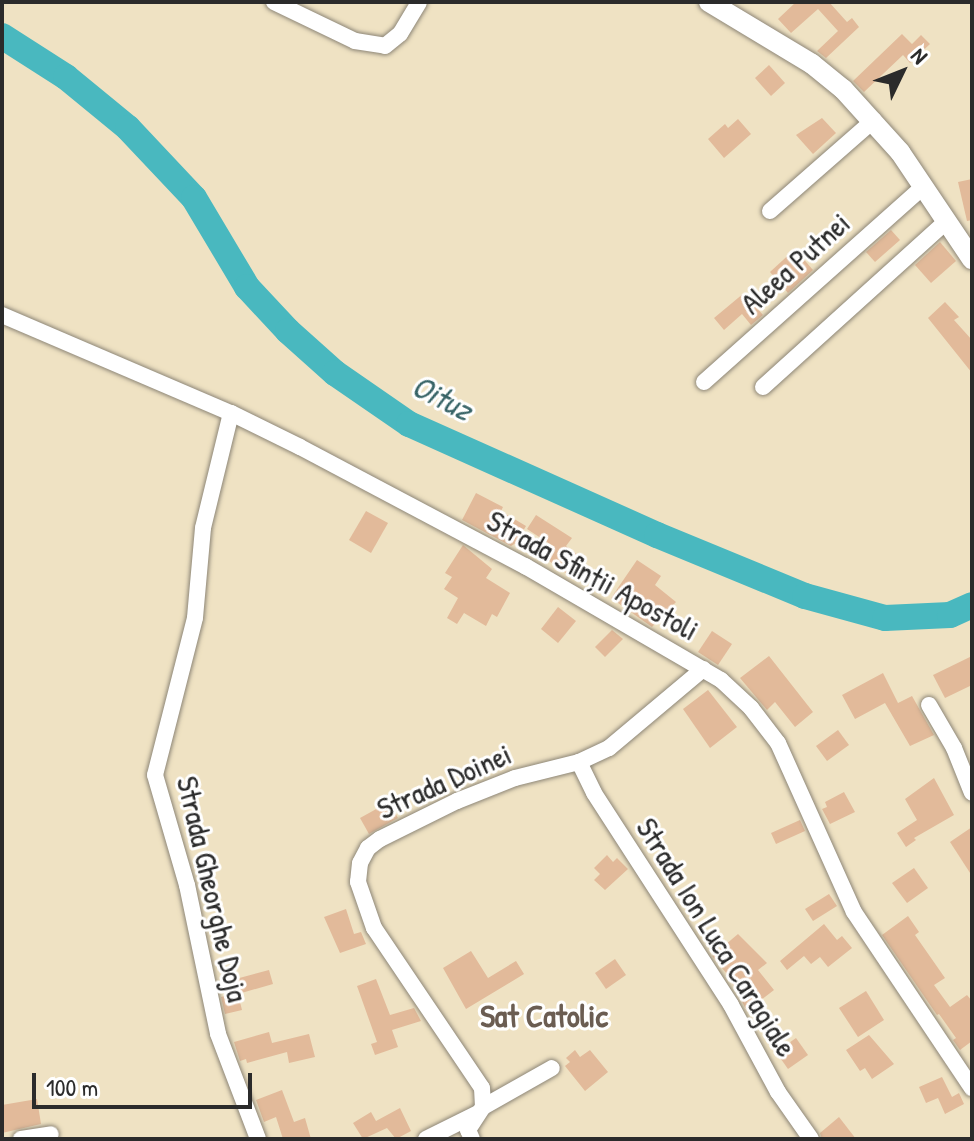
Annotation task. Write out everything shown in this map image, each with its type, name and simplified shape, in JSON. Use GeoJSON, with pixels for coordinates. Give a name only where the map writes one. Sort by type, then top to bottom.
{"type":"FeatureCollection","features":[{"type":"Feature","properties":{"kind":"street"},"geometry":{"type":"LineString","coordinates":[[274,2],[355,41],[385,46],[400,34],[419,2]]}},
{"type":"Feature","properties":{"kind":"street"},"geometry":{"type":"LineString","coordinates":[[709,2],[812,64],[874,120],[924,186],[972,259]]}},
{"type":"Feature","properties":{"kind":"street"},"geometry":{"type":"LineString","coordinates":[[770,211],[874,120]]}},
{"type":"Feature","properties":{"kind":"street","name":"Aleea Putnei"},"geometry":{"type":"LineString","coordinates":[[704,382],[924,186]]}},
{"type":"Feature","properties":{"kind":"street"},"geometry":{"type":"LineString","coordinates":[[763,387],[947,221]]}},
{"type":"Feature","properties":{"kind":"street","name":"Strada Sfinții Apostoli"},"geometry":{"type":"LineString","coordinates":[[2,315],[231,413],[525,566],[703,669],[738,694],[778,743],[854,912],[972,1088]]}},
{"type":"Feature","properties":{"kind":"street","name":"Strada Gheorghe Doja"},"geometry":{"type":"LineString","coordinates":[[231,413],[203,528],[195,618],[157,756],[155,775],[187,885],[218,1034],[258,1139]]}},
{"type":"Feature","properties":{"kind":"street","name":"Strada Doinei"},"geometry":{"type":"LineString","coordinates":[[472,1139],[468,1130],[485,1100],[476,1075],[374,928],[358,882],[360,863],[368,848],[380,839],[457,801],[515,778],[579,762],[627,735],[703,669]]}},
{"type":"Feature","properties":{"kind":"street"},"geometry":{"type":"LineString","coordinates":[[929,705],[954,748],[972,793]]}},
{"type":"Feature","properties":{"kind":"street","name":"Strada Ion Luca Caragiale"},"geometry":{"type":"LineString","coordinates":[[579,762],[594,793],[731,1005],[778,1092],[811,1139]]}},
{"type":"Feature","properties":{"kind":"street"},"geometry":{"type":"LineString","coordinates":[[426,1139],[552,1068]]}},
{"type":"Feature","properties":{"kind":"street"},"geometry":{"type":"LineString","coordinates":[[21,1139],[51,1134]]}},
{"type":"Feature","properties":{"kind":"building"},"geometry":{"type":"Polygon","coordinates":[[[796,2],[829,2],[847,22],[852,18],[859,27],[826,58],[817,51],[838,31],[818,9],[791,33],[778,19],[796,2]]]}},
{"type":"Feature","properties":{"kind":"building"},"geometry":{"type":"Polygon","coordinates":[[[902,34],[912,44],[921,35],[930,44],[910,63],[903,55],[864,92],[853,81],[902,34]]]}},
{"type":"Feature","properties":{"kind":"building"},"geometry":{"type":"Polygon","coordinates":[[[769,65],[785,83],[771,96],[755,78],[769,65]]]}},
{"type":"Feature","properties":{"kind":"building"},"geometry":{"type":"Polygon","coordinates":[[[822,118],[836,133],[813,154],[796,135],[822,118]]]}},
{"type":"Feature","properties":{"kind":"building"},"geometry":{"type":"Polygon","coordinates":[[[738,119],[751,134],[724,158],[708,139],[725,124],[728,128],[738,119]]]}},
{"type":"Feature","properties":{"kind":"building"},"geometry":{"type":"Polygon","coordinates":[[[972,179],[972,220],[967,221],[958,182],[972,179]]]}},
{"type":"Feature","properties":{"kind":"building"},"geometry":{"type":"Polygon","coordinates":[[[891,230],[900,240],[875,262],[866,252],[891,230]]]}},
{"type":"Feature","properties":{"kind":"building"},"geometry":{"type":"Polygon","coordinates":[[[940,242],[956,261],[931,283],[915,265],[940,242]]]}},
{"type":"Feature","properties":{"kind":"building"},"geometry":{"type":"Polygon","coordinates":[[[795,249],[813,270],[788,293],[770,272],[795,249]]]}},
{"type":"Feature","properties":{"kind":"building"},"geometry":{"type":"Polygon","coordinates":[[[744,293],[763,315],[751,325],[742,314],[724,330],[714,318],[744,293]]]}},
{"type":"Feature","properties":{"kind":"building"},"geometry":{"type":"Polygon","coordinates":[[[945,302],[959,317],[954,320],[972,340],[972,373],[928,318],[945,302]]]}},
{"type":"Feature","properties":{"kind":"building"},"geometry":{"type":"Polygon","coordinates":[[[476,493],[503,507],[501,511],[526,526],[516,543],[511,546],[462,520],[476,493]]]}},
{"type":"Feature","properties":{"kind":"building"},"geometry":{"type":"Polygon","coordinates":[[[366,511],[388,523],[371,553],[349,540],[366,511]]]}},
{"type":"Feature","properties":{"kind":"building"},"geometry":{"type":"Polygon","coordinates":[[[536,515],[572,538],[566,546],[584,559],[571,577],[545,558],[553,546],[527,529],[536,515]]]}},
{"type":"Feature","properties":{"kind":"building"},"geometry":{"type":"Polygon","coordinates":[[[463,545],[492,569],[486,578],[510,593],[497,617],[492,614],[486,626],[464,613],[457,624],[447,618],[458,598],[444,589],[452,577],[445,573],[463,545]]]}},
{"type":"Feature","properties":{"kind":"building"},"geometry":{"type":"Polygon","coordinates":[[[637,560],[661,576],[655,585],[676,602],[652,627],[611,598],[637,560]]]}},
{"type":"Feature","properties":{"kind":"building"},"geometry":{"type":"Polygon","coordinates":[[[558,607],[576,621],[558,643],[541,629],[558,607]]]}},
{"type":"Feature","properties":{"kind":"building"},"geometry":{"type":"Polygon","coordinates":[[[612,630],[623,639],[605,657],[595,647],[612,630]]]}},
{"type":"Feature","properties":{"kind":"building"},"geometry":{"type":"Polygon","coordinates":[[[712,631],[732,644],[718,665],[698,652],[712,631]]]}},
{"type":"Feature","properties":{"kind":"building"},"geometry":{"type":"Polygon","coordinates":[[[769,656],[813,712],[795,727],[775,702],[767,710],[740,678],[769,656]]]}},
{"type":"Feature","properties":{"kind":"building"},"geometry":{"type":"Polygon","coordinates":[[[972,656],[972,685],[945,698],[933,675],[972,656]]]}},
{"type":"Feature","properties":{"kind":"building"},"geometry":{"type":"Polygon","coordinates":[[[883,673],[898,703],[912,696],[934,735],[910,746],[885,703],[855,719],[842,695],[883,673]]]}},
{"type":"Feature","properties":{"kind":"building"},"geometry":{"type":"Polygon","coordinates":[[[708,690],[737,727],[710,748],[683,709],[708,690]]]}},
{"type":"Feature","properties":{"kind":"building"},"geometry":{"type":"Polygon","coordinates":[[[838,730],[849,745],[827,761],[816,746],[838,730]]]}},
{"type":"Feature","properties":{"kind":"building"},"geometry":{"type":"Polygon","coordinates":[[[934,778],[954,815],[914,838],[916,840],[906,847],[897,833],[917,820],[905,799],[934,778]]]}},
{"type":"Feature","properties":{"kind":"building"},"geometry":{"type":"Polygon","coordinates":[[[844,792],[855,812],[830,824],[822,809],[827,807],[825,802],[844,792]]]}},
{"type":"Feature","properties":{"kind":"building"},"geometry":{"type":"Polygon","coordinates":[[[389,802],[398,818],[369,834],[360,818],[389,802]]]}},
{"type":"Feature","properties":{"kind":"building"},"geometry":{"type":"Polygon","coordinates":[[[800,820],[805,831],[776,844],[771,833],[800,820]]]}},
{"type":"Feature","properties":{"kind":"building"},"geometry":{"type":"Polygon","coordinates":[[[972,827],[972,876],[950,842],[972,827]]]}},
{"type":"Feature","properties":{"kind":"building"},"geometry":{"type":"Polygon","coordinates":[[[607,855],[613,862],[617,858],[628,869],[605,890],[594,880],[600,874],[594,868],[607,855]]]}},
{"type":"Feature","properties":{"kind":"building"},"geometry":{"type":"Polygon","coordinates":[[[914,868],[928,888],[907,903],[892,883],[914,868]]]}},
{"type":"Feature","properties":{"kind":"building"},"geometry":{"type":"Polygon","coordinates":[[[829,894],[837,906],[813,921],[805,909],[829,894]]]}},
{"type":"Feature","properties":{"kind":"building"},"geometry":{"type":"Polygon","coordinates":[[[346,909],[354,934],[361,932],[366,944],[340,953],[324,917],[346,909]]]}},
{"type":"Feature","properties":{"kind":"building"},"geometry":{"type":"Polygon","coordinates":[[[908,916],[919,932],[915,935],[945,978],[934,985],[950,1007],[967,995],[972,1001],[972,1041],[960,1050],[953,1040],[956,1038],[882,935],[908,916]]]}},
{"type":"Feature","properties":{"kind":"building"},"geometry":{"type":"Polygon","coordinates":[[[824,924],[837,940],[842,936],[852,948],[828,967],[820,957],[811,964],[804,956],[787,970],[780,961],[824,924]]]}},
{"type":"Feature","properties":{"kind":"building"},"geometry":{"type":"Polygon","coordinates":[[[738,934],[767,963],[758,970],[774,990],[747,1011],[727,974],[712,956],[738,934]]]}},
{"type":"Feature","properties":{"kind":"building"},"geometry":{"type":"Polygon","coordinates":[[[471,951],[488,978],[516,961],[524,974],[466,1009],[443,968],[471,951]]]}},
{"type":"Feature","properties":{"kind":"building"},"geometry":{"type":"Polygon","coordinates":[[[615,959],[626,975],[606,989],[595,973],[615,959]]]}},
{"type":"Feature","properties":{"kind":"building"},"geometry":{"type":"Polygon","coordinates":[[[269,970],[273,984],[238,994],[242,1010],[225,1014],[221,997],[236,993],[232,980],[269,970]]]}},
{"type":"Feature","properties":{"kind":"building"},"geometry":{"type":"Polygon","coordinates":[[[376,979],[390,1015],[414,1008],[421,1021],[392,1030],[398,1047],[375,1055],[371,1044],[377,1042],[357,986],[376,979]]]}},
{"type":"Feature","properties":{"kind":"building"},"geometry":{"type":"Polygon","coordinates":[[[866,991],[884,1020],[858,1037],[839,1008],[866,991]]]}},
{"type":"Feature","properties":{"kind":"building"},"geometry":{"type":"Polygon","coordinates":[[[269,1032],[272,1043],[309,1034],[315,1057],[289,1063],[287,1052],[247,1063],[246,1059],[240,1061],[234,1042],[269,1032]]]}},
{"type":"Feature","properties":{"kind":"building"},"geometry":{"type":"Polygon","coordinates":[[[869,1035],[894,1064],[872,1079],[865,1068],[860,1071],[846,1050],[869,1035]]]}},
{"type":"Feature","properties":{"kind":"building"},"geometry":{"type":"Polygon","coordinates":[[[796,1038],[808,1055],[788,1069],[776,1052],[796,1038]]]}},
{"type":"Feature","properties":{"kind":"building"},"geometry":{"type":"Polygon","coordinates":[[[575,1050],[580,1057],[590,1050],[608,1072],[585,1091],[565,1066],[570,1062],[566,1058],[575,1050]]]}},
{"type":"Feature","properties":{"kind":"building"},"geometry":{"type":"Polygon","coordinates":[[[942,1077],[952,1097],[959,1093],[964,1104],[945,1114],[938,1098],[926,1103],[919,1087],[942,1077]]]}},
{"type":"Feature","properties":{"kind":"building"},"geometry":{"type":"Polygon","coordinates":[[[282,1090],[294,1122],[305,1118],[311,1139],[283,1139],[276,1117],[264,1122],[256,1100],[282,1090]]]}},
{"type":"Feature","properties":{"kind":"building"},"geometry":{"type":"Polygon","coordinates":[[[37,1099],[41,1124],[2,1133],[2,1105],[37,1099]]]}},
{"type":"Feature","properties":{"kind":"building"},"geometry":{"type":"Polygon","coordinates":[[[400,1108],[411,1131],[396,1139],[387,1128],[363,1139],[353,1123],[371,1112],[376,1121],[400,1108]]]}},
{"type":"Feature","properties":{"kind":"building"},"geometry":{"type":"Polygon","coordinates":[[[839,1117],[856,1139],[822,1139],[820,1133],[839,1117]]]}},
{"type":"Feature","properties":{"kind":"waterway","name":"Oituz"},"geometry":{"type":"LineString","coordinates":[[2,36],[66,77],[128,128],[194,198],[247,287],[288,331],[335,373],[409,424],[657,535],[805,596],[885,618],[950,615],[972,605]]}},
{"type":"Feature","properties":{"kind":"district","name":"Sat Catolic"},"geometry":{"type":"Point","coordinates":[544,1016]}}]}
